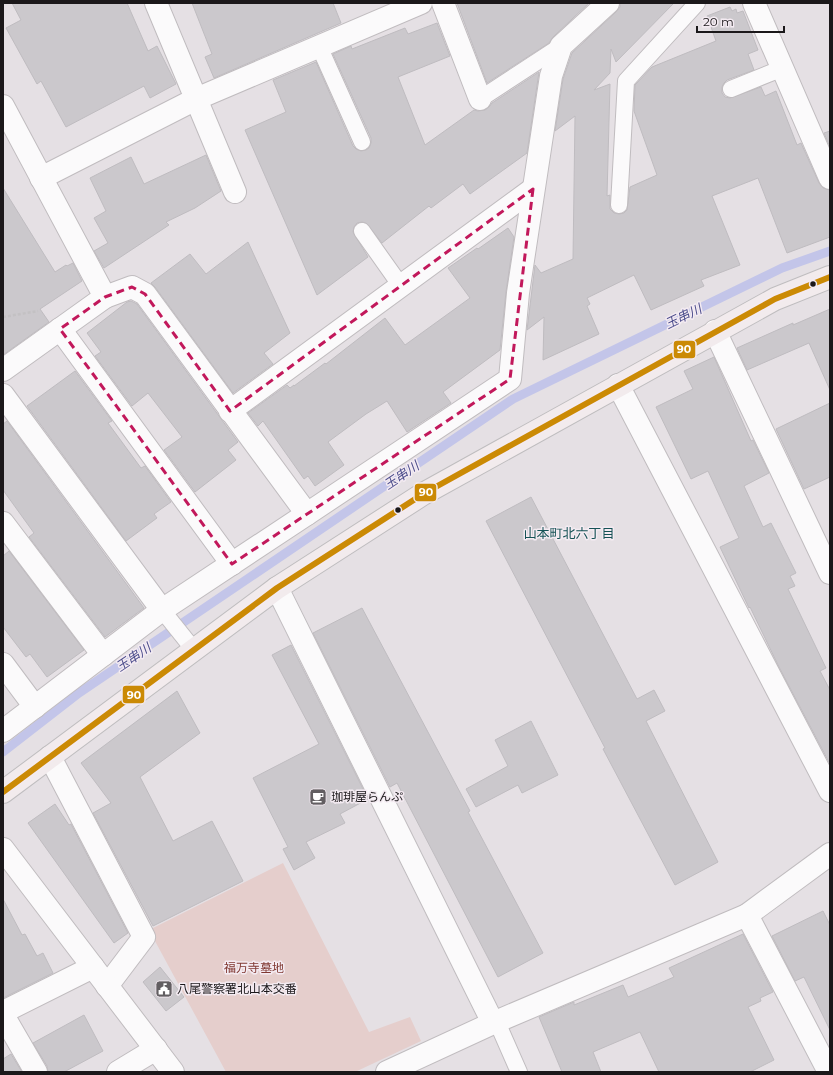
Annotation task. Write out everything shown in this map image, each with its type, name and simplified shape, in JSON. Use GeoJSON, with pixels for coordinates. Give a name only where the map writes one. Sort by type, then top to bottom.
{"type":"FeatureCollection","features":[{"type":"Feature","properties":{"kind":"main road"},"geometry":{"type":"LineString","coordinates":[[3,792],[50,757],[188,643],[277,588],[423,494],[775,299],[830,277]]}},
{"type":"Feature","properties":{"kind":"street"},"geometry":{"type":"LineString","coordinates":[[156,3],[235,192]]}},
{"type":"Feature","properties":{"kind":"street"},"geometry":{"type":"LineString","coordinates":[[41,178],[196,99],[421,3]]}},
{"type":"Feature","properties":{"kind":"street"},"geometry":{"type":"LineString","coordinates":[[443,3],[480,99]]}},
{"type":"Feature","properties":{"kind":"street"},"geometry":{"type":"LineString","coordinates":[[3,731],[103,655],[166,614],[232,564],[510,379],[518,293],[551,76],[561,46],[608,3]]}},
{"type":"Feature","properties":{"kind":"street"},"geometry":{"type":"LineString","coordinates":[[754,3],[830,178]]}},
{"type":"Feature","properties":{"kind":"street"},"geometry":{"type":"LineString","coordinates":[[3,106],[105,297]]}},
{"type":"Feature","properties":{"kind":"street"},"geometry":{"type":"LineString","coordinates":[[230,411],[533,190]]}},
{"type":"Feature","properties":{"kind":"street"},"geometry":{"type":"LineString","coordinates":[[3,370],[105,297],[132,287],[145,294],[307,514]]}},
{"type":"Feature","properties":{"kind":"street"},"geometry":{"type":"LineString","coordinates":[[60,329],[232,564]]}},
{"type":"Feature","properties":{"kind":"street"},"geometry":{"type":"LineString","coordinates":[[715,331],[830,573]]}},
{"type":"Feature","properties":{"kind":"street"},"geometry":{"type":"LineString","coordinates":[[618,385],[830,791]]}},
{"type":"Feature","properties":{"kind":"street"},"geometry":{"type":"LineString","coordinates":[[3,395],[166,614]]}},
{"type":"Feature","properties":{"kind":"street"},"geometry":{"type":"LineString","coordinates":[[3,523],[103,655]]}},
{"type":"Feature","properties":{"kind":"street"},"geometry":{"type":"LineString","coordinates":[[277,588],[495,1022]]}},
{"type":"Feature","properties":{"kind":"street"},"geometry":{"type":"LineString","coordinates":[[3,664],[35,707]]}},
{"type":"Feature","properties":{"kind":"street"},"geometry":{"type":"LineString","coordinates":[[50,757],[144,937],[107,986]]}},
{"type":"Feature","properties":{"kind":"street"},"geometry":{"type":"LineString","coordinates":[[3,849],[173,1072]]}},
{"type":"Feature","properties":{"kind":"street"},"geometry":{"type":"LineString","coordinates":[[387,1072],[495,1022],[747,915],[830,854]]}},
{"type":"Feature","properties":{"kind":"street"},"geometry":{"type":"LineString","coordinates":[[747,915],[829,1072]]}},
{"type":"Feature","properties":{"kind":"street"},"geometry":{"type":"LineString","coordinates":[[36,1072],[3,1014],[93,967]]}},
{"type":"Feature","properties":{"kind":"street"},"geometry":{"type":"LineString","coordinates":[[118,1072],[156,1049]]}},
{"type":"Feature","properties":{"kind":"lane"},"geometry":{"type":"LineString","coordinates":[[619,205],[626,81],[697,3]]}},
{"type":"Feature","properties":{"kind":"lane"},"geometry":{"type":"LineString","coordinates":[[319,46],[362,142]]}},
{"type":"Feature","properties":{"kind":"lane"},"geometry":{"type":"LineString","coordinates":[[480,99],[561,46]]}},
{"type":"Feature","properties":{"kind":"lane"},"geometry":{"type":"LineString","coordinates":[[731,89],[783,68]]}},
{"type":"Feature","properties":{"kind":"lane"},"geometry":{"type":"LineString","coordinates":[[362,231],[401,286]]}},
{"type":"Feature","properties":{"kind":"lane"},"geometry":{"type":"LineString","coordinates":[[166,614],[188,643]]}},
{"type":"Feature","properties":{"kind":"lane"},"geometry":{"type":"LineString","coordinates":[[495,1022],[519,1072]]}},
{"type":"Feature","properties":{"kind":"highlighted area"},"geometry":{"type":"Polygon","coordinates":[[[533,189],[510,379],[232,564],[60,329],[105,297],[132,287],[145,294],[230,411],[533,189]]]}},
{"type":"Feature","properties":{"kind":"green space","name":"福万寺墓地"},"geometry":{"type":"Polygon","coordinates":[[[283,863],[369,1032],[410,1017],[421,1041],[355,1072],[226,1072],[149,930],[283,863]]]}},
{"type":"Feature","properties":{"kind":"building"},"geometry":{"type":"Polygon","coordinates":[[[12,3],[127,3],[148,51],[157,46],[176,84],[150,98],[144,86],[66,127],[41,81],[37,84],[6,28],[21,20],[12,3]]]}},
{"type":"Feature","properties":{"kind":"building"},"geometry":{"type":"Polygon","coordinates":[[[192,3],[333,3],[341,23],[214,78],[205,57],[212,54],[192,3]]]}},
{"type":"Feature","properties":{"kind":"building"},"geometry":{"type":"Polygon","coordinates":[[[457,3],[589,3],[553,37],[549,43],[487,83],[457,3]]]}},
{"type":"Feature","properties":{"kind":"building"},"geometry":{"type":"Polygon","coordinates":[[[620,3],[674,3],[616,62],[611,49],[610,73],[594,90],[610,84],[607,196],[610,195],[610,209],[614,213],[624,213],[627,210],[630,187],[657,175],[634,111],[635,85],[652,67],[716,41],[707,16],[730,7],[732,11],[736,9],[737,13],[743,11],[758,50],[748,54],[754,70],[727,80],[722,87],[722,93],[725,97],[730,98],[761,87],[765,96],[776,91],[797,145],[801,143],[819,183],[823,188],[830,190],[830,237],[787,253],[758,178],[712,196],[740,265],[701,280],[704,286],[651,310],[634,275],[587,298],[590,304],[587,306],[599,334],[543,360],[544,317],[527,330],[535,265],[541,273],[573,259],[575,116],[555,131],[563,79],[572,53],[616,12],[620,7],[620,3]]]}},
{"type":"Feature","properties":{"kind":"building"},"geometry":{"type":"Polygon","coordinates":[[[437,23],[450,56],[398,77],[425,145],[474,110],[485,110],[492,103],[539,72],[527,153],[470,194],[463,184],[431,208],[429,206],[382,243],[366,223],[357,223],[353,232],[368,257],[317,295],[245,130],[286,112],[273,80],[316,62],[353,146],[361,151],[366,150],[369,148],[371,138],[333,54],[351,46],[352,49],[405,28],[408,34],[437,23]]]}},
{"type":"Feature","properties":{"kind":"building"},"geometry":{"type":"Polygon","coordinates":[[[830,131],[830,147],[824,133],[830,131]]]}},
{"type":"Feature","properties":{"kind":"building"},"geometry":{"type":"Polygon","coordinates":[[[206,155],[221,191],[195,208],[166,222],[169,225],[104,268],[94,251],[108,243],[94,218],[106,211],[90,178],[131,157],[144,184],[206,155]]]}},
{"type":"Feature","properties":{"kind":"building"},"geometry":{"type":"Polygon","coordinates":[[[3,188],[55,272],[66,265],[67,266],[73,263],[82,281],[40,309],[49,322],[3,355],[3,188]]]}},
{"type":"Feature","properties":{"kind":"building"},"geometry":{"type":"Polygon","coordinates":[[[508,228],[514,237],[500,350],[443,392],[451,403],[407,432],[387,401],[366,414],[328,442],[344,465],[315,486],[308,476],[304,479],[263,421],[258,426],[248,413],[287,385],[290,388],[294,386],[325,363],[326,364],[385,318],[405,345],[470,298],[448,268],[508,228]]]}},
{"type":"Feature","properties":{"kind":"building"},"geometry":{"type":"Polygon","coordinates":[[[248,242],[290,333],[264,353],[273,364],[233,393],[151,283],[190,254],[206,274],[248,242]]]}},
{"type":"Feature","properties":{"kind":"building"},"geometry":{"type":"Polygon","coordinates":[[[131,301],[137,304],[238,442],[228,450],[236,460],[195,492],[164,450],[182,437],[148,393],[132,406],[95,356],[101,352],[87,333],[127,302],[131,301]]]}},
{"type":"Feature","properties":{"kind":"building"},"geometry":{"type":"Polygon","coordinates":[[[830,309],[830,390],[809,343],[747,370],[737,348],[793,323],[793,325],[830,309]]]}},
{"type":"Feature","properties":{"kind":"building"},"geometry":{"type":"Polygon","coordinates":[[[714,357],[751,441],[753,440],[769,473],[744,486],[763,527],[771,523],[796,573],[790,576],[795,586],[788,589],[826,668],[820,671],[830,690],[830,764],[779,667],[750,607],[749,608],[720,547],[739,538],[708,471],[691,479],[656,407],[693,389],[684,371],[714,357]]]}},
{"type":"Feature","properties":{"kind":"building"},"geometry":{"type":"Polygon","coordinates":[[[75,371],[112,421],[108,423],[141,468],[145,466],[171,502],[154,514],[157,518],[126,541],[27,406],[75,371]]]}},
{"type":"Feature","properties":{"kind":"building"},"geometry":{"type":"Polygon","coordinates":[[[830,403],[830,477],[804,489],[776,429],[830,403]]]}},
{"type":"Feature","properties":{"kind":"building"},"geometry":{"type":"Polygon","coordinates":[[[7,421],[144,608],[105,637],[29,537],[34,533],[3,490],[3,424],[7,421]]]}},
{"type":"Feature","properties":{"kind":"building"},"geometry":{"type":"Polygon","coordinates":[[[531,497],[637,699],[654,690],[665,711],[646,721],[718,862],[675,885],[603,749],[605,748],[486,521],[531,497]]]}},
{"type":"Feature","properties":{"kind":"building"},"geometry":{"type":"Polygon","coordinates":[[[9,551],[84,650],[47,677],[30,654],[26,657],[3,627],[3,556],[9,551]]]}},
{"type":"Feature","properties":{"kind":"building"},"geometry":{"type":"Polygon","coordinates":[[[362,608],[470,811],[468,812],[543,953],[498,977],[397,783],[390,787],[313,633],[362,608]]]}},
{"type":"Feature","properties":{"kind":"building"},"geometry":{"type":"Polygon","coordinates":[[[291,645],[368,799],[340,814],[345,823],[306,842],[315,858],[294,870],[283,849],[288,847],[253,778],[319,744],[272,655],[291,645]]]}},
{"type":"Feature","properties":{"kind":"building"},"geometry":{"type":"Polygon","coordinates":[[[177,691],[200,733],[140,777],[173,841],[212,821],[243,881],[153,926],[93,813],[111,803],[81,763],[177,691]]]}},
{"type":"Feature","properties":{"kind":"building"},"geometry":{"type":"Polygon","coordinates":[[[531,721],[558,775],[522,793],[518,785],[476,807],[466,789],[508,766],[495,740],[531,721]]]}},
{"type":"Feature","properties":{"kind":"building"},"geometry":{"type":"Polygon","coordinates":[[[55,804],[69,825],[71,824],[128,933],[114,943],[28,823],[55,804]]]}},
{"type":"Feature","properties":{"kind":"building"},"geometry":{"type":"Polygon","coordinates":[[[3,899],[22,935],[25,934],[37,956],[43,953],[53,973],[3,998],[3,899]]]}},
{"type":"Feature","properties":{"kind":"building"},"geometry":{"type":"Polygon","coordinates":[[[823,911],[830,925],[830,1030],[804,977],[795,981],[772,936],[823,911]]]}},
{"type":"Feature","properties":{"kind":"building"},"geometry":{"type":"Polygon","coordinates":[[[743,934],[773,992],[760,998],[761,1001],[748,1007],[774,1060],[750,1072],[659,1072],[640,1032],[593,1052],[601,1072],[562,1072],[539,1017],[574,1002],[574,1005],[623,985],[628,997],[674,977],[669,968],[743,934]]]}},
{"type":"Feature","properties":{"kind":"building"},"geometry":{"type":"Polygon","coordinates":[[[160,967],[184,997],[166,1011],[143,982],[160,967]]]}},
{"type":"Feature","properties":{"kind":"building"},"geometry":{"type":"Polygon","coordinates":[[[84,1015],[103,1051],[64,1072],[48,1072],[47,1066],[33,1043],[84,1015]]]}},
{"type":"Feature","properties":{"kind":"building"},"geometry":{"type":"Polygon","coordinates":[[[11,1054],[22,1072],[3,1072],[3,1059],[11,1054]]]}},
{"type":"Feature","properties":{"kind":"waterway","name":"玉串川"},"geometry":{"type":"LineString","coordinates":[[3,752],[79,693],[513,399],[782,268],[830,251]]}},
{"type":"Feature","properties":{"kind":"transit line","name":"90"},"geometry":{"type":"LineString","coordinates":[[3,792],[277,588],[423,494],[775,299],[830,277]]}},
{"type":"Feature","properties":{"kind":"place","name":"珈琲屋らんぷ"},"geometry":{"type":"Point","coordinates":[318,797]}},
{"type":"Feature","properties":{"kind":"place","name":"八尾警察署北山本交番"},"geometry":{"type":"Point","coordinates":[164,989]}},
{"type":"Feature","properties":{"kind":"district","name":"山本町北六丁目"},"geometry":{"type":"Point","coordinates":[569,533]}}]}
